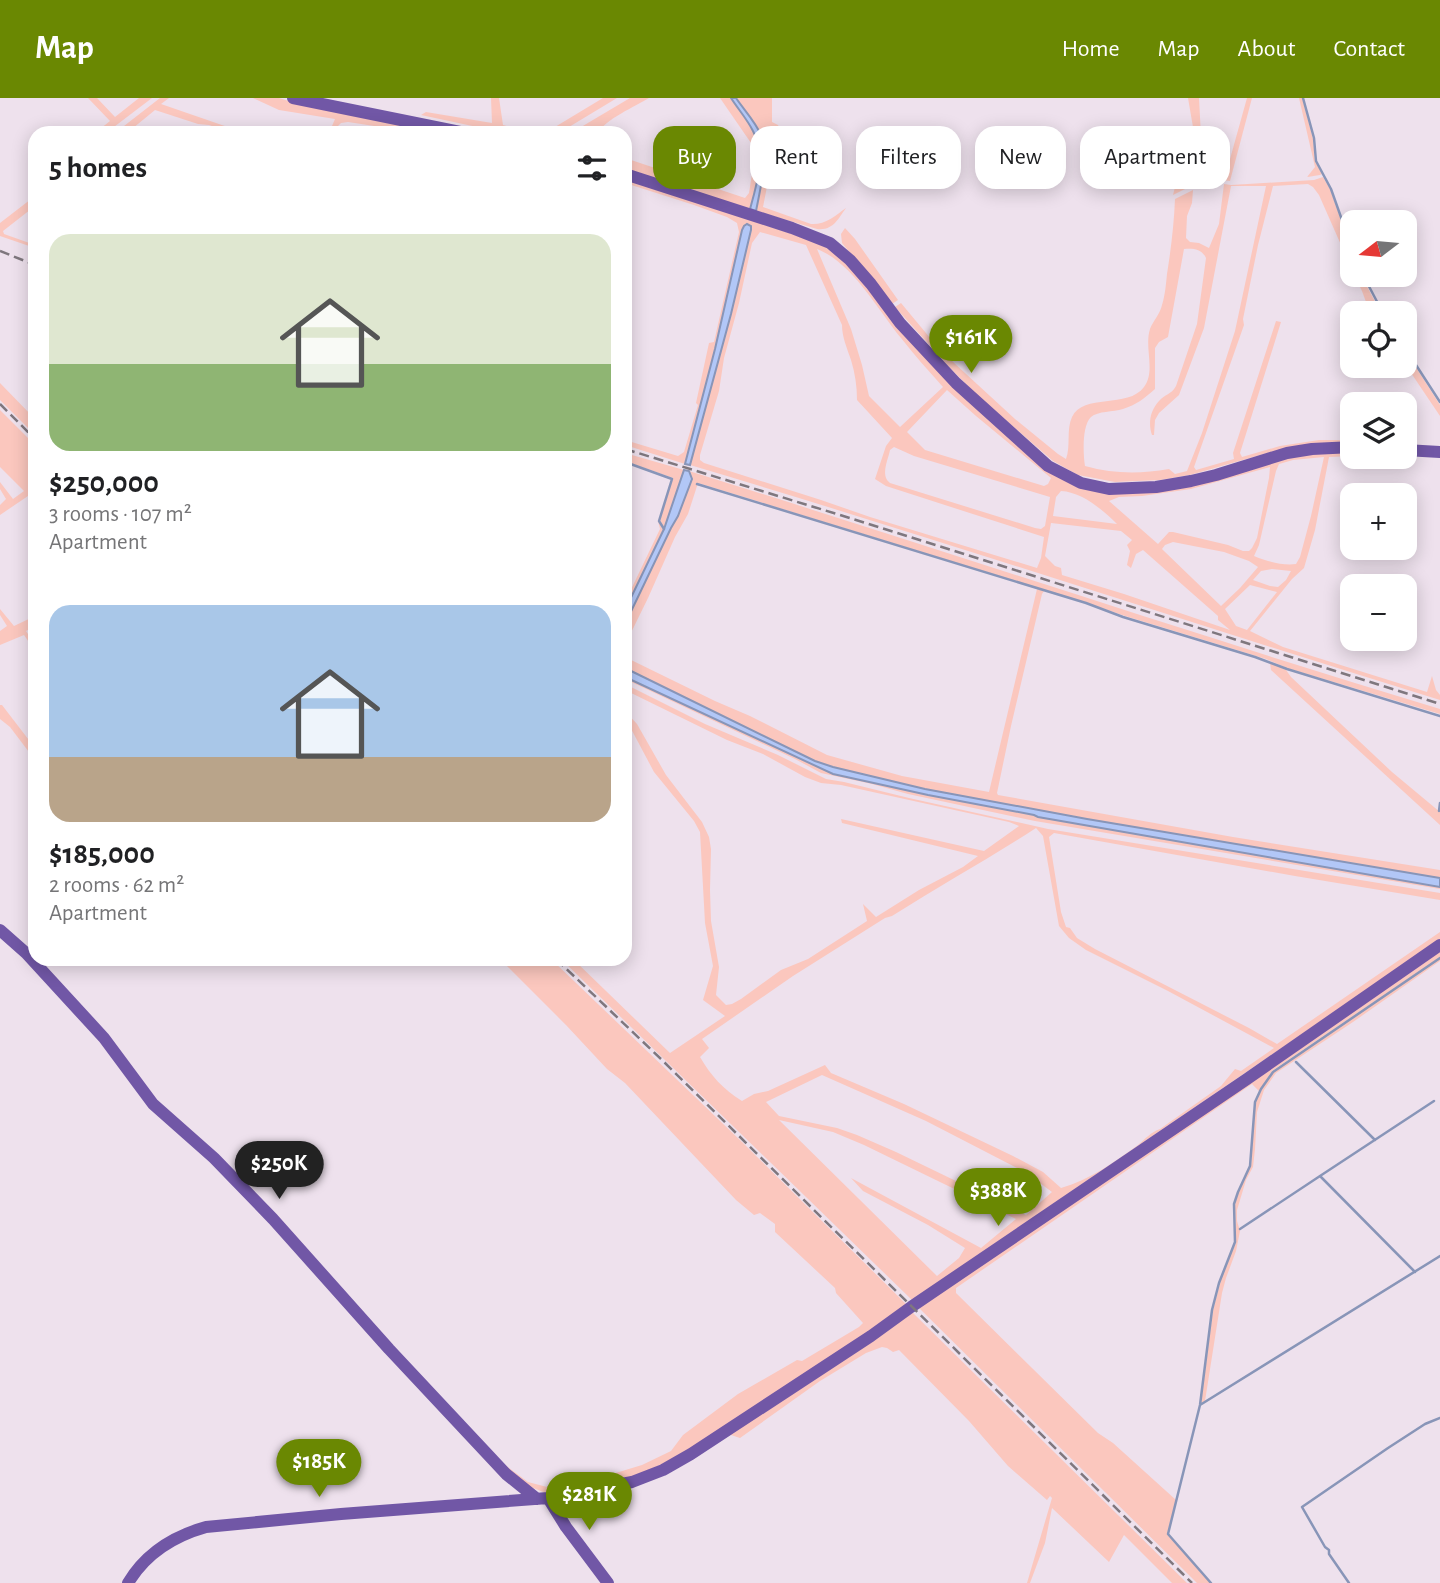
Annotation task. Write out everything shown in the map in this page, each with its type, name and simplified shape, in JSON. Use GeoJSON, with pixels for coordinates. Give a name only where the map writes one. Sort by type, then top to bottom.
{"type":"FeatureCollection","features":[{"type":"Feature","properties":{"kind":"street"},"geometry":{"type":"LineString","coordinates":[[293,98],[431,126]]}},
{"type":"Feature","properties":{"kind":"street"},"geometry":{"type":"LineString","coordinates":[[632,176],[830,243],[850,260],[900,323],[956,383],[1048,466],[1081,483],[1110,489],[1156,487],[1203,478],[1287,453],[1340,448]]}},
{"type":"Feature","properties":{"kind":"street"},"geometry":{"type":"LineString","coordinates":[[1417,451],[1440,452]]}},
{"type":"Feature","properties":{"kind":"street"},"geometry":{"type":"LineString","coordinates":[[0,930],[28,955]]}},
{"type":"Feature","properties":{"kind":"street"},"geometry":{"type":"LineString","coordinates":[[128,1583],[145,1561],[163,1546],[189,1532],[206,1527],[542,1498],[632,1482],[663,1469],[691,1454],[872,1336],[1440,945]]}},
{"type":"Feature","properties":{"kind":"street"},"geometry":{"type":"LineString","coordinates":[[38,966],[104,1038],[153,1104],[223,1167],[273,1219],[506,1474],[542,1498],[608,1583]]}},
{"type":"Feature","properties":{"kind":"shaded area"},"geometry":{"type":"Polygon","coordinates":[[[88,98],[97,98],[115,117],[139,98],[152,98],[115,126],[104,126],[110,121],[88,98]]]}},
{"type":"Feature","properties":{"kind":"shaded area"},"geometry":{"type":"Polygon","coordinates":[[[160,98],[169,98],[161,104],[225,126],[198,124],[155,110],[136,126],[124,126],[160,98]]]}},
{"type":"Feature","properties":{"kind":"shaded area"},"geometry":{"type":"Polygon","coordinates":[[[253,98],[279,98],[411,126],[374,126],[348,122],[332,126],[335,119],[279,110],[253,98]]]}},
{"type":"Feature","properties":{"kind":"shaded area"},"geometry":{"type":"Polygon","coordinates":[[[491,98],[499,98],[503,125],[506,126],[472,126],[421,115],[426,112],[492,123],[491,98]]]}},
{"type":"Feature","properties":{"kind":"shaded area"},"geometry":{"type":"Polygon","coordinates":[[[603,98],[617,98],[571,126],[557,126],[603,98]]]}},
{"type":"Feature","properties":{"kind":"shaded area"},"geometry":{"type":"Polygon","coordinates":[[[630,98],[649,98],[603,126],[583,126],[630,98]]]}},
{"type":"Feature","properties":{"kind":"shaded area"},"geometry":{"type":"Polygon","coordinates":[[[720,98],[731,98],[748,122],[750,142],[720,98]]]}},
{"type":"Feature","properties":{"kind":"shaded area"},"geometry":{"type":"Polygon","coordinates":[[[736,98],[772,98],[772,122],[778,126],[756,126],[736,98]]]}},
{"type":"Feature","properties":{"kind":"shaded area"},"geometry":{"type":"Polygon","coordinates":[[[1188,98],[1199,98],[1200,126],[1193,126],[1188,98]]]}},
{"type":"Feature","properties":{"kind":"shaded area"},"geometry":{"type":"Polygon","coordinates":[[[1247,98],[1252,98],[1230,181],[1230,159],[1247,98]]]}},
{"type":"Feature","properties":{"kind":"shaded area"},"geometry":{"type":"Polygon","coordinates":[[[1299,98],[1302,98],[1313,139],[1315,161],[1322,174],[1320,175],[1307,177],[1315,167],[1299,98]]]}},
{"type":"Feature","properties":{"kind":"shaded area"},"geometry":{"type":"Polygon","coordinates":[[[632,160],[653,167],[653,178],[632,171],[632,160]]]}},
{"type":"Feature","properties":{"kind":"shaded area"},"geometry":{"type":"Polygon","coordinates":[[[1323,177],[1340,218],[1340,243],[1313,187],[1308,184],[1273,186],[1258,245],[1244,325],[1194,467],[1196,470],[1234,459],[1233,453],[1276,321],[1281,322],[1240,453],[1242,457],[1280,446],[1319,440],[1340,440],[1340,444],[1271,452],[1190,475],[1160,480],[1115,482],[1078,475],[1053,461],[978,396],[895,307],[901,303],[940,350],[1015,419],[1066,459],[1070,422],[1078,410],[1086,405],[1128,398],[1137,394],[1147,381],[1150,367],[1150,329],[1164,298],[1175,199],[1193,190],[1187,216],[1186,238],[1209,248],[1219,224],[1223,189],[1230,189],[1231,185],[1314,180],[1323,177]],[[1231,186],[1204,328],[1179,395],[1159,413],[1155,420],[1154,435],[1150,426],[1152,413],[1159,401],[1176,386],[1197,324],[1206,258],[1194,249],[1184,249],[1168,337],[1155,348],[1155,389],[1132,405],[1091,417],[1085,433],[1085,466],[1106,471],[1148,472],[1169,469],[1175,474],[1187,471],[1235,331],[1266,186],[1231,186]]]}},
{"type":"Feature","properties":{"kind":"shaded area"},"geometry":{"type":"Polygon","coordinates":[[[632,180],[826,247],[849,265],[1009,438],[1107,493],[1289,458],[1340,453],[1340,457],[1329,457],[1315,530],[1304,568],[1250,631],[1283,647],[1427,692],[1432,676],[1440,700],[690,465],[731,314],[751,226],[685,464],[632,447],[632,442],[678,456],[684,452],[698,405],[696,403],[709,343],[714,342],[739,232],[737,223],[727,217],[632,185],[632,180]],[[760,232],[752,243],[724,358],[719,391],[700,460],[870,517],[1037,568],[1044,537],[886,486],[875,479],[886,446],[892,438],[857,400],[855,375],[842,325],[806,245],[760,232]],[[817,249],[851,329],[869,396],[900,427],[943,387],[906,344],[864,288],[842,265],[817,249]],[[947,390],[907,432],[925,450],[1044,486],[1048,484],[1051,478],[947,390]],[[894,447],[890,450],[885,472],[890,483],[1035,528],[1041,529],[1045,526],[1050,497],[914,456],[894,447]],[[1324,457],[1279,464],[1276,471],[1254,556],[1275,563],[1296,564],[1300,557],[1324,457]],[[1270,467],[1191,489],[1119,497],[1109,501],[1158,544],[1169,532],[1173,532],[1249,551],[1257,538],[1270,467]],[[1061,491],[1056,497],[1053,516],[1117,524],[1084,498],[1061,491]],[[1051,523],[1045,556],[1061,568],[1062,575],[1230,630],[1218,620],[1218,616],[1143,550],[1136,554],[1131,568],[1127,565],[1130,551],[1127,545],[1132,540],[1121,531],[1051,523]],[[1173,542],[1162,549],[1221,606],[1258,567],[1224,552],[1173,542]],[[1272,569],[1261,571],[1253,580],[1278,587],[1291,571],[1272,569]],[[1250,585],[1225,609],[1236,626],[1247,630],[1277,592],[1250,585]]]}},
{"type":"Feature","properties":{"kind":"shaded area"},"geometry":{"type":"Polygon","coordinates":[[[750,187],[750,189],[755,189],[750,209],[688,189],[718,189],[745,198],[750,187]]]}},
{"type":"Feature","properties":{"kind":"shaded area"},"geometry":{"type":"Polygon","coordinates":[[[759,189],[767,189],[763,207],[811,224],[834,217],[846,208],[838,220],[823,229],[756,211],[759,189]]]}},
{"type":"Feature","properties":{"kind":"shaded area"},"geometry":{"type":"Polygon","coordinates":[[[1174,189],[1185,189],[1173,195],[1174,189]]]}},
{"type":"Feature","properties":{"kind":"shaded area"},"geometry":{"type":"Polygon","coordinates":[[[28,201],[28,211],[3,231],[4,234],[28,243],[28,246],[0,236],[0,223],[28,201]]]}},
{"type":"Feature","properties":{"kind":"shaded area"},"geometry":{"type":"Polygon","coordinates":[[[845,228],[898,300],[892,304],[842,243],[841,234],[845,228]]]}},
{"type":"Feature","properties":{"kind":"shaded area"},"geometry":{"type":"Polygon","coordinates":[[[1360,287],[1367,287],[1375,301],[1366,301],[1360,287]]]}},
{"type":"Feature","properties":{"kind":"shaded area"},"geometry":{"type":"Polygon","coordinates":[[[1417,369],[1440,405],[1440,416],[1414,378],[1417,378],[1417,369]]]}},
{"type":"Feature","properties":{"kind":"shaded area"},"geometry":{"type":"Polygon","coordinates":[[[0,383],[28,412],[28,428],[0,400],[0,383]]]}},
{"type":"Feature","properties":{"kind":"shaded area"},"geometry":{"type":"Polygon","coordinates":[[[0,410],[28,438],[28,496],[0,515],[0,505],[6,499],[0,489],[0,482],[13,499],[24,491],[0,467],[0,410]]]}},
{"type":"Feature","properties":{"kind":"shaded area"},"geometry":{"type":"Polygon","coordinates":[[[632,455],[684,470],[664,528],[660,520],[673,478],[632,463],[632,455]]]}},
{"type":"Feature","properties":{"kind":"shaded area"},"geometry":{"type":"Polygon","coordinates":[[[689,471],[1440,709],[1440,714],[698,483],[688,514],[632,631],[632,609],[678,516],[691,482],[689,471]]]}},
{"type":"Feature","properties":{"kind":"shaded area"},"geometry":{"type":"Polygon","coordinates":[[[658,521],[663,530],[632,595],[632,587],[660,529],[658,521]]]}},
{"type":"Feature","properties":{"kind":"shaded area"},"geometry":{"type":"Polygon","coordinates":[[[1037,589],[1044,591],[1011,726],[998,795],[1440,870],[1440,878],[1087,819],[925,789],[833,767],[815,761],[632,671],[632,660],[827,755],[902,776],[989,792],[1037,589]]]}},
{"type":"Feature","properties":{"kind":"shaded area"},"geometry":{"type":"Polygon","coordinates":[[[0,609],[14,626],[28,619],[28,641],[24,635],[0,645],[0,631],[7,626],[0,615],[0,609]]]}},
{"type":"Feature","properties":{"kind":"shaded area"},"geometry":{"type":"Polygon","coordinates":[[[1270,663],[1286,670],[1392,772],[1440,812],[1440,825],[1271,670],[1270,663]]]}},
{"type":"Feature","properties":{"kind":"shaded area"},"geometry":{"type":"Polygon","coordinates":[[[632,680],[833,774],[1038,817],[1440,889],[1035,821],[821,773],[632,680]]]}},
{"type":"Feature","properties":{"kind":"shaded area"},"geometry":{"type":"Polygon","coordinates":[[[632,688],[826,779],[1048,829],[1440,893],[1440,900],[1054,833],[1049,837],[1061,912],[1066,927],[1070,928],[1077,938],[1277,1044],[1440,932],[1440,940],[912,1300],[568,966],[580,966],[670,1053],[725,1016],[703,1000],[713,966],[705,923],[700,832],[654,772],[632,731],[632,719],[666,775],[702,822],[709,837],[711,921],[719,967],[716,995],[726,1005],[741,999],[781,970],[808,959],[867,921],[863,904],[876,917],[978,856],[842,823],[841,819],[984,851],[1019,826],[841,785],[821,783],[763,754],[727,740],[632,693],[632,688]],[[1036,828],[793,976],[702,1039],[709,1048],[700,1057],[723,1087],[742,1101],[825,1065],[831,1073],[1013,1156],[1043,1172],[1061,1188],[1111,1164],[1221,1086],[1235,1069],[1241,1071],[1274,1048],[1086,950],[1069,938],[1059,926],[1043,836],[1036,828]],[[822,1075],[766,1102],[779,1116],[857,1135],[1026,1215],[1052,1192],[1025,1172],[926,1121],[822,1075]],[[779,1120],[937,1276],[959,1258],[965,1248],[863,1191],[851,1178],[981,1248],[1016,1219],[833,1132],[779,1120]]]}},
{"type":"Feature","properties":{"kind":"shaded area"},"geometry":{"type":"Polygon","coordinates":[[[2,705],[28,739],[28,751],[10,727],[0,719],[2,705]]]}},
{"type":"Feature","properties":{"kind":"shaded area"},"geometry":{"type":"Polygon","coordinates":[[[1440,949],[1440,957],[1272,1071],[1259,1091],[1252,1084],[956,1288],[956,1293],[1098,1433],[1113,1443],[1176,1500],[1167,1534],[1210,1583],[1197,1583],[917,1306],[1440,949]]]}},
{"type":"Feature","properties":{"kind":"shaded area"},"geometry":{"type":"Polygon","coordinates":[[[1440,958],[1440,961],[1276,1073],[1264,1090],[1257,1112],[1253,1167],[1237,1210],[1240,1231],[1222,1293],[1205,1401],[1201,1403],[1213,1310],[1224,1269],[1236,1243],[1235,1205],[1251,1166],[1255,1103],[1262,1089],[1273,1072],[1440,958]]]}},
{"type":"Feature","properties":{"kind":"shaded area"},"geometry":{"type":"Polygon","coordinates":[[[507,966],[558,966],[908,1306],[689,1451],[633,1478],[546,1493],[528,1486],[493,1456],[528,1482],[547,1487],[609,1475],[642,1465],[671,1451],[683,1435],[738,1394],[797,1360],[802,1361],[863,1323],[836,1293],[835,1288],[775,1232],[775,1224],[760,1213],[754,1215],[736,1200],[507,966]]]}},
{"type":"Feature","properties":{"kind":"shaded area"},"geometry":{"type":"Polygon","coordinates":[[[912,1312],[1187,1583],[1172,1583],[1124,1535],[1109,1562],[1052,1508],[1045,1543],[1030,1583],[1027,1583],[1052,1498],[1050,1496],[1047,1500],[1008,1466],[969,1421],[899,1350],[893,1352],[882,1347],[866,1353],[820,1381],[740,1438],[728,1434],[912,1312]]]}},
{"type":"Feature","properties":{"kind":"water"},"geometry":{"type":"Polygon","coordinates":[[[731,98],[736,98],[756,126],[750,126],[731,98]]]}},
{"type":"Feature","properties":{"kind":"water"},"geometry":{"type":"Polygon","coordinates":[[[760,189],[756,211],[750,209],[755,190],[760,189]]]}},
{"type":"Feature","properties":{"kind":"water"},"geometry":{"type":"Polygon","coordinates":[[[747,224],[751,226],[751,230],[731,314],[690,465],[685,464],[742,230],[747,224]]]}},
{"type":"Feature","properties":{"kind":"water"},"geometry":{"type":"Polygon","coordinates":[[[684,470],[689,471],[692,479],[678,516],[632,609],[632,595],[664,529],[684,470]]]}},
{"type":"Feature","properties":{"kind":"water"},"geometry":{"type":"Polygon","coordinates":[[[632,671],[815,761],[833,767],[925,789],[1087,819],[1440,878],[1440,887],[1038,817],[833,774],[632,680],[632,671]]]}},
{"type":"Feature","properties":{"kind":"waterway"},"geometry":{"type":"LineString","coordinates":[[1303,98],[1314,138],[1316,161],[1331,189],[1340,214]]}},
{"type":"Feature","properties":{"kind":"waterway"},"geometry":{"type":"LineString","coordinates":[[1369,287],[1377,301]]}},
{"type":"Feature","properties":{"kind":"waterway"},"geometry":{"type":"LineString","coordinates":[[1417,367],[1440,402]]}},
{"type":"Feature","properties":{"kind":"waterway"},"geometry":{"type":"LineString","coordinates":[[632,465],[672,479],[659,521],[664,529]]}},
{"type":"Feature","properties":{"kind":"waterway"},"geometry":{"type":"LineString","coordinates":[[697,484],[1086,603],[1440,716]]}},
{"type":"Feature","properties":{"kind":"waterway"},"geometry":{"type":"LineString","coordinates":[[1439,811],[1440,803]]}},
{"type":"Feature","properties":{"kind":"waterway"},"geometry":{"type":"LineString","coordinates":[[1211,1583],[1168,1534],[1200,1405],[1212,1310],[1235,1242],[1234,1204],[1250,1166],[1255,1102],[1273,1072],[1440,958]]}},
{"type":"Feature","properties":{"kind":"waterway"},"geometry":{"type":"LineString","coordinates":[[1296,1062],[1375,1140]]}},
{"type":"Feature","properties":{"kind":"waterway"},"geometry":{"type":"LineString","coordinates":[[1320,1176],[1434,1101]]}},
{"type":"Feature","properties":{"kind":"waterway"},"geometry":{"type":"LineString","coordinates":[[1240,1229],[1320,1176],[1415,1272]]}},
{"type":"Feature","properties":{"kind":"waterway"},"geometry":{"type":"LineString","coordinates":[[1200,1405],[1440,1256]]}},
{"type":"Feature","properties":{"kind":"waterway"},"geometry":{"type":"LineString","coordinates":[[1349,1583],[1302,1507],[1425,1424],[1440,1418]]}},
{"type":"Feature","properties":{"kind":"railway"},"geometry":{"type":"LineString","coordinates":[[0,251],[28,262]]}},
{"type":"Feature","properties":{"kind":"railway"},"geometry":{"type":"LineString","coordinates":[[0,404],[28,432]]}},
{"type":"Feature","properties":{"kind":"railway"},"geometry":{"type":"LineString","coordinates":[[632,451],[1440,704]]}},
{"type":"Feature","properties":{"kind":"railway"},"geometry":{"type":"LineString","coordinates":[[563,966],[1192,1583]]}}]}
